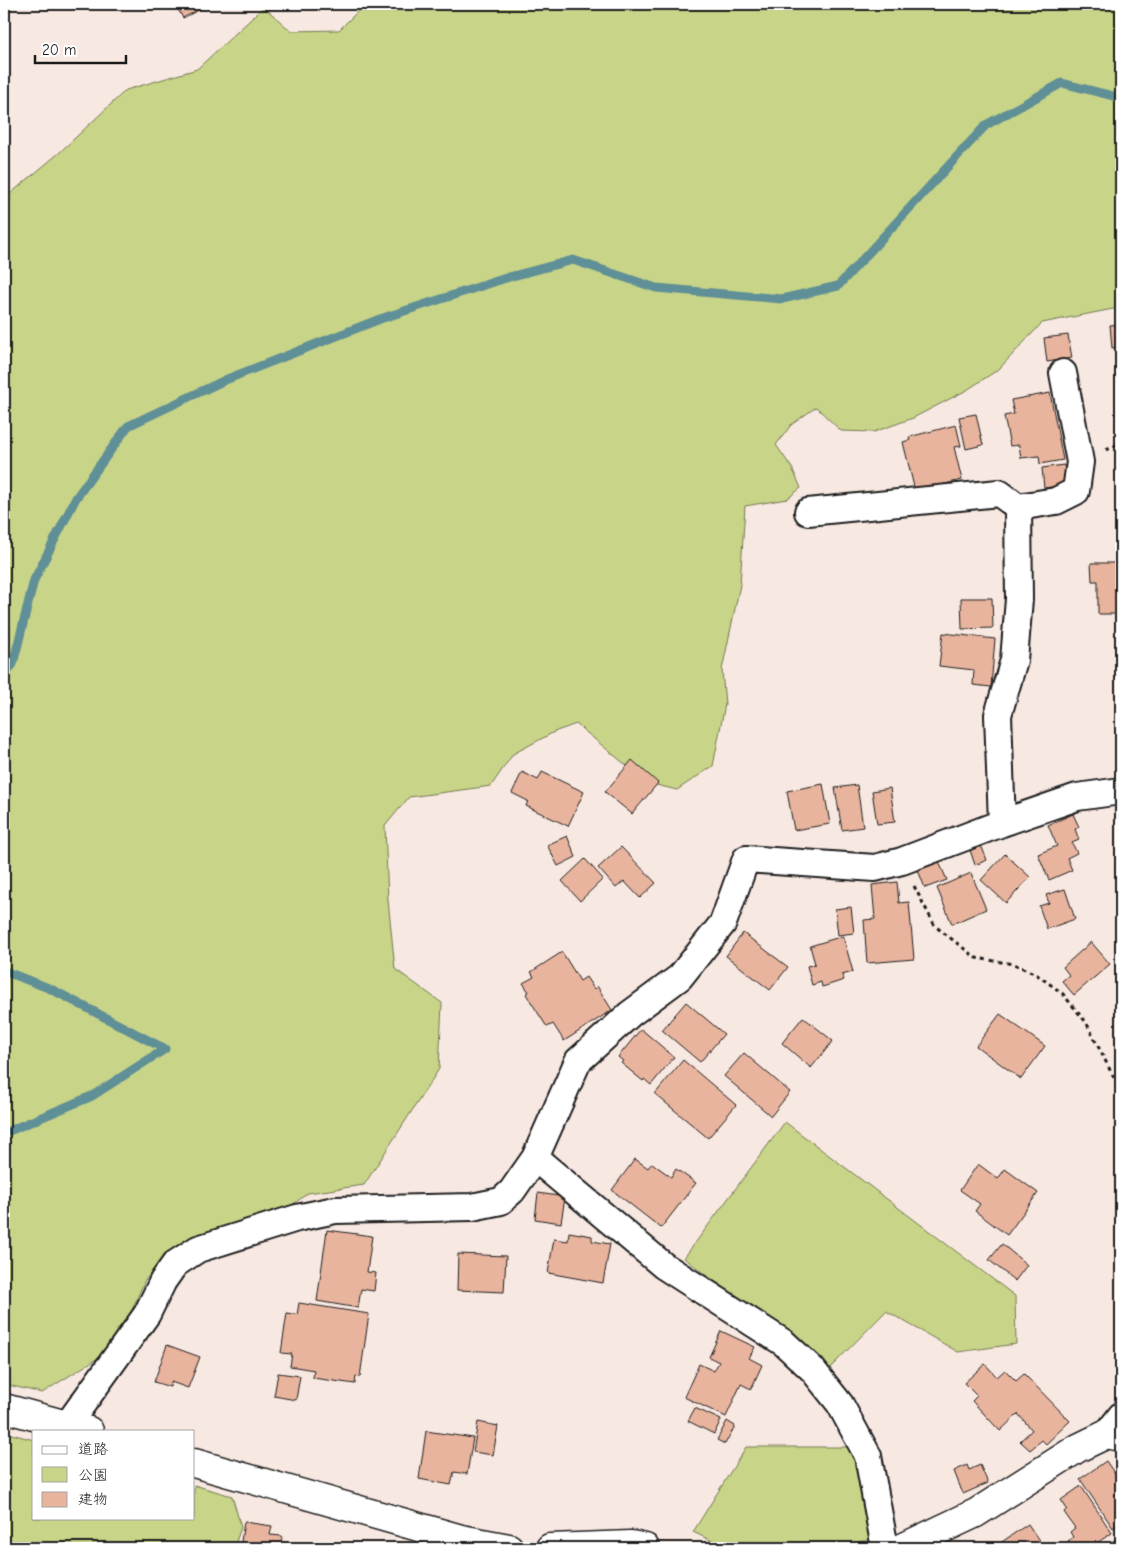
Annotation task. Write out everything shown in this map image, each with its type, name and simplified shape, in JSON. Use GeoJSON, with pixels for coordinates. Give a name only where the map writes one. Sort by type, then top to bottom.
{"type":"FeatureCollection","features":[{"type":"Feature","properties":{"kind":"street"},"geometry":{"type":"LineString","coordinates":[[808,512],[999,493],[1018,507],[1056,501],[1076,491],[1080,462],[1064,373]]}},
{"type":"Feature","properties":{"kind":"street"},"geometry":{"type":"LineString","coordinates":[[1002,823],[998,715],[1014,660],[1019,599],[1018,507]]}},
{"type":"Feature","properties":{"kind":"street"},"geometry":{"type":"LineString","coordinates":[[4,1408],[79,1427],[147,1314],[163,1281],[175,1264],[198,1250],[297,1218],[336,1210],[472,1207],[501,1201],[512,1191],[535,1158],[578,1061],[630,1014],[680,977],[723,923],[746,859],[875,868],[902,861],[1077,797],[1121,791]]}},
{"type":"Feature","properties":{"kind":"street"},"geometry":{"type":"LineString","coordinates":[[535,1158],[664,1266],[784,1343],[812,1369],[840,1404],[868,1456],[885,1548]]}},
{"type":"Feature","properties":{"kind":"street"},"geometry":{"type":"LineString","coordinates":[[902,1548],[976,1512],[1078,1448],[1116,1429]]}},
{"type":"Feature","properties":{"kind":"street"},"geometry":{"type":"LineString","coordinates":[[195,1462],[461,1539],[509,1548]]}},
{"type":"Feature","properties":{"kind":"street"},"geometry":{"type":"LineString","coordinates":[[550,1548],[631,1545],[645,1548]]}},
{"type":"Feature","properties":{"kind":"path"},"geometry":{"type":"LineString","coordinates":[[902,861],[935,926],[976,958],[1014,964],[1036,974],[1062,994],[1086,1022],[1114,1078],[1121,1083]]}},
{"type":"Feature","properties":{"kind":"green space"},"geometry":{"type":"Polygon","coordinates":[[[365,4],[1121,4],[1121,309],[1042,323],[999,369],[967,390],[913,418],[874,432],[841,431],[816,407],[791,425],[776,445],[792,468],[801,488],[787,499],[745,506],[740,585],[722,670],[725,704],[713,766],[677,790],[648,783],[576,724],[554,732],[513,754],[491,786],[409,797],[385,826],[388,900],[395,969],[442,1003],[439,1069],[364,1185],[308,1193],[287,1209],[171,1250],[145,1280],[120,1337],[101,1356],[42,1393],[4,1384],[4,199],[59,153],[126,90],[197,69],[264,7],[291,31],[339,30],[365,4]]]}},
{"type":"Feature","properties":{"kind":"green space"},"geometry":{"type":"Polygon","coordinates":[[[785,1122],[1015,1296],[1016,1344],[958,1352],[886,1311],[829,1369],[684,1258],[785,1122]]]}},
{"type":"Feature","properties":{"kind":"green space"},"geometry":{"type":"Polygon","coordinates":[[[4,1432],[32,1439],[32,1520],[195,1520],[195,1485],[232,1496],[241,1527],[234,1548],[4,1548],[4,1432]]]}},
{"type":"Feature","properties":{"kind":"green space"},"geometry":{"type":"Polygon","coordinates":[[[746,1447],[856,1447],[874,1539],[827,1548],[727,1548],[693,1532],[746,1447]]]}},
{"type":"Feature","properties":{"kind":"building"},"geometry":{"type":"Polygon","coordinates":[[[175,4],[210,4],[183,18],[175,4]]]}},
{"type":"Feature","properties":{"kind":"building"},"geometry":{"type":"Polygon","coordinates":[[[1121,324],[1121,347],[1112,348],[1110,325],[1121,324]]]}},
{"type":"Feature","properties":{"kind":"building"},"geometry":{"type":"Polygon","coordinates":[[[1068,335],[1072,358],[1047,362],[1044,338],[1068,335]]]}},
{"type":"Feature","properties":{"kind":"building"},"geometry":{"type":"Polygon","coordinates":[[[1121,357],[1121,378],[1117,358],[1121,357]]]}},
{"type":"Feature","properties":{"kind":"building"},"geometry":{"type":"Polygon","coordinates":[[[1050,393],[1063,460],[1040,464],[1039,456],[1021,458],[1019,445],[1010,446],[1004,416],[1014,414],[1011,400],[1050,393]]]}},
{"type":"Feature","properties":{"kind":"building"},"geometry":{"type":"Polygon","coordinates":[[[976,414],[983,445],[966,449],[959,417],[976,414]]]}},
{"type":"Feature","properties":{"kind":"building"},"geometry":{"type":"Polygon","coordinates":[[[956,425],[961,446],[954,447],[962,480],[915,491],[903,442],[910,440],[909,437],[956,425]]]}},
{"type":"Feature","properties":{"kind":"building"},"geometry":{"type":"Polygon","coordinates":[[[1064,465],[1067,485],[1044,488],[1042,468],[1064,465]]]}},
{"type":"Feature","properties":{"kind":"building"},"geometry":{"type":"Polygon","coordinates":[[[1091,563],[1121,563],[1121,614],[1098,614],[1098,581],[1092,581],[1091,563]]]}},
{"type":"Feature","properties":{"kind":"building"},"geometry":{"type":"Polygon","coordinates":[[[961,598],[992,598],[993,628],[962,629],[961,598]]]}},
{"type":"Feature","properties":{"kind":"building"},"geometry":{"type":"Polygon","coordinates":[[[943,633],[995,639],[991,687],[973,685],[974,670],[939,666],[943,633]]]}},
{"type":"Feature","properties":{"kind":"building"},"geometry":{"type":"Polygon","coordinates":[[[632,760],[658,783],[632,814],[605,792],[632,760]]]}},
{"type":"Feature","properties":{"kind":"building"},"geometry":{"type":"Polygon","coordinates":[[[522,772],[538,780],[542,772],[584,792],[568,826],[526,806],[528,801],[512,793],[522,772]]]}},
{"type":"Feature","properties":{"kind":"building"},"geometry":{"type":"Polygon","coordinates":[[[823,784],[830,824],[794,830],[787,791],[823,784]]]}},
{"type":"Feature","properties":{"kind":"building"},"geometry":{"type":"Polygon","coordinates":[[[857,785],[863,827],[842,830],[835,788],[857,785]]]}},
{"type":"Feature","properties":{"kind":"building"},"geometry":{"type":"Polygon","coordinates":[[[890,788],[895,822],[877,824],[872,791],[890,788]]]}},
{"type":"Feature","properties":{"kind":"building"},"geometry":{"type":"Polygon","coordinates":[[[1073,814],[1079,827],[1075,829],[1079,840],[1072,843],[1077,853],[1067,858],[1072,870],[1049,880],[1038,854],[1057,846],[1048,825],[1073,814]]]}},
{"type":"Feature","properties":{"kind":"building"},"geometry":{"type":"Polygon","coordinates":[[[567,836],[576,857],[558,866],[547,845],[567,836]]]}},
{"type":"Feature","properties":{"kind":"building"},"geometry":{"type":"Polygon","coordinates":[[[981,845],[987,860],[975,865],[970,850],[981,845]]]}},
{"type":"Feature","properties":{"kind":"building"},"geometry":{"type":"Polygon","coordinates":[[[621,847],[656,883],[640,898],[624,881],[616,888],[598,868],[621,847]]]}},
{"type":"Feature","properties":{"kind":"building"},"geometry":{"type":"Polygon","coordinates":[[[1005,854],[1030,877],[1006,903],[981,880],[1005,854]]]}},
{"type":"Feature","properties":{"kind":"building"},"geometry":{"type":"Polygon","coordinates":[[[585,859],[603,879],[580,901],[562,881],[585,859]]]}},
{"type":"Feature","properties":{"kind":"building"},"geometry":{"type":"Polygon","coordinates":[[[939,862],[947,880],[925,888],[918,870],[939,862]]]}},
{"type":"Feature","properties":{"kind":"building"},"geometry":{"type":"Polygon","coordinates":[[[971,873],[986,909],[952,924],[937,888],[971,873]]]}},
{"type":"Feature","properties":{"kind":"building"},"geometry":{"type":"Polygon","coordinates":[[[897,882],[899,903],[909,902],[914,959],[867,963],[864,920],[875,919],[872,885],[897,882]]]}},
{"type":"Feature","properties":{"kind":"building"},"geometry":{"type":"Polygon","coordinates":[[[1065,889],[1075,919],[1047,929],[1039,906],[1049,903],[1046,895],[1065,889]]]}},
{"type":"Feature","properties":{"kind":"building"},"geometry":{"type":"Polygon","coordinates":[[[851,907],[854,933],[838,935],[835,909],[851,907]]]}},
{"type":"Feature","properties":{"kind":"building"},"geometry":{"type":"Polygon","coordinates":[[[743,933],[788,967],[770,990],[726,956],[743,933]]]}},
{"type":"Feature","properties":{"kind":"building"},"geometry":{"type":"Polygon","coordinates":[[[843,936],[853,972],[842,975],[844,980],[822,987],[821,982],[812,985],[807,966],[815,964],[810,946],[843,936]]]}},
{"type":"Feature","properties":{"kind":"building"},"geometry":{"type":"Polygon","coordinates":[[[1091,942],[1110,964],[1074,995],[1062,981],[1069,975],[1063,967],[1091,942]]]}},
{"type":"Feature","properties":{"kind":"building"},"geometry":{"type":"Polygon","coordinates":[[[562,952],[580,981],[586,977],[594,989],[597,986],[612,1010],[564,1041],[553,1024],[547,1027],[526,994],[529,992],[523,983],[534,977],[531,972],[562,952]]]}},
{"type":"Feature","properties":{"kind":"building"},"geometry":{"type":"Polygon","coordinates":[[[686,1002],[724,1034],[700,1062],[662,1030],[686,1002]]]}},
{"type":"Feature","properties":{"kind":"building"},"geometry":{"type":"Polygon","coordinates":[[[1000,1014],[1045,1046],[1021,1079],[976,1046],[1000,1014]]]}},
{"type":"Feature","properties":{"kind":"building"},"geometry":{"type":"Polygon","coordinates":[[[803,1017],[833,1041],[811,1068],[782,1043],[803,1017]]]}},
{"type":"Feature","properties":{"kind":"building"},"geometry":{"type":"Polygon","coordinates":[[[641,1029],[674,1057],[651,1085],[644,1079],[643,1081],[621,1063],[623,1061],[618,1057],[641,1029]]]}},
{"type":"Feature","properties":{"kind":"building"},"geometry":{"type":"Polygon","coordinates":[[[744,1053],[790,1092],[771,1116],[724,1076],[744,1053]]]}},
{"type":"Feature","properties":{"kind":"building"},"geometry":{"type":"Polygon","coordinates":[[[683,1060],[736,1105],[708,1138],[655,1094],[683,1060]]]}},
{"type":"Feature","properties":{"kind":"building"},"geometry":{"type":"Polygon","coordinates":[[[635,1159],[648,1168],[652,1163],[671,1177],[676,1169],[696,1183],[661,1228],[612,1190],[635,1159]]]}},
{"type":"Feature","properties":{"kind":"building"},"geometry":{"type":"Polygon","coordinates":[[[978,1164],[998,1179],[1005,1169],[1038,1193],[1007,1235],[975,1211],[980,1204],[960,1190],[978,1164]]]}},
{"type":"Feature","properties":{"kind":"building"},"geometry":{"type":"Polygon","coordinates":[[[538,1193],[565,1197],[561,1223],[535,1219],[538,1193]]]}},
{"type":"Feature","properties":{"kind":"building"},"geometry":{"type":"Polygon","coordinates":[[[327,1230],[372,1236],[367,1272],[376,1273],[374,1291],[361,1289],[358,1308],[317,1301],[327,1230]]]}},
{"type":"Feature","properties":{"kind":"building"},"geometry":{"type":"Polygon","coordinates":[[[569,1232],[592,1236],[592,1241],[610,1244],[603,1283],[548,1273],[554,1239],[568,1241],[569,1232]]]}},
{"type":"Feature","properties":{"kind":"building"},"geometry":{"type":"Polygon","coordinates":[[[1002,1244],[1027,1265],[1015,1281],[989,1260],[1002,1244]]]}},
{"type":"Feature","properties":{"kind":"building"},"geometry":{"type":"Polygon","coordinates":[[[458,1254],[506,1256],[504,1292],[457,1290],[458,1254]]]}},
{"type":"Feature","properties":{"kind":"building"},"geometry":{"type":"Polygon","coordinates":[[[299,1303],[369,1314],[360,1377],[356,1376],[355,1384],[313,1378],[314,1370],[290,1366],[292,1354],[281,1353],[287,1313],[297,1315],[299,1303]]]}},
{"type":"Feature","properties":{"kind":"building"},"geometry":{"type":"Polygon","coordinates":[[[721,1331],[755,1347],[749,1358],[762,1365],[751,1389],[741,1384],[726,1417],[684,1397],[699,1364],[714,1371],[719,1362],[709,1357],[721,1331]]]}},
{"type":"Feature","properties":{"kind":"building"},"geometry":{"type":"Polygon","coordinates":[[[167,1345],[200,1357],[188,1388],[171,1382],[170,1387],[154,1382],[167,1345]]]}},
{"type":"Feature","properties":{"kind":"building"},"geometry":{"type":"Polygon","coordinates":[[[985,1364],[997,1377],[1005,1370],[1016,1381],[1024,1374],[1070,1421],[1046,1444],[1042,1440],[1030,1450],[1020,1441],[1032,1430],[1018,1414],[1000,1431],[972,1401],[977,1396],[964,1383],[985,1364]]]}},
{"type":"Feature","properties":{"kind":"building"},"geometry":{"type":"Polygon","coordinates":[[[278,1373],[300,1376],[296,1400],[274,1396],[278,1373]]]}},
{"type":"Feature","properties":{"kind":"building"},"geometry":{"type":"Polygon","coordinates":[[[695,1408],[721,1420],[714,1434],[688,1421],[695,1408]]]}},
{"type":"Feature","properties":{"kind":"building"},"geometry":{"type":"Polygon","coordinates":[[[727,1421],[735,1426],[725,1444],[717,1440],[727,1421]]]}},
{"type":"Feature","properties":{"kind":"building"},"geometry":{"type":"Polygon","coordinates":[[[478,1422],[498,1426],[493,1455],[473,1452],[478,1422]]]}},
{"type":"Feature","properties":{"kind":"building"},"geometry":{"type":"Polygon","coordinates":[[[426,1431],[473,1438],[467,1474],[454,1472],[451,1485],[419,1479],[426,1431]]]}},
{"type":"Feature","properties":{"kind":"building"},"geometry":{"type":"Polygon","coordinates":[[[1106,1461],[1121,1483],[1121,1523],[1113,1528],[1080,1479],[1106,1461]]]}},
{"type":"Feature","properties":{"kind":"building"},"geometry":{"type":"Polygon","coordinates":[[[967,1465],[969,1470],[980,1465],[988,1483],[963,1494],[954,1471],[967,1465]]]}},
{"type":"Feature","properties":{"kind":"building"},"geometry":{"type":"Polygon","coordinates":[[[1081,1486],[1112,1533],[1089,1548],[1074,1548],[1068,1541],[1073,1537],[1070,1532],[1075,1528],[1064,1512],[1067,1509],[1061,1500],[1081,1486]]]}},
{"type":"Feature","properties":{"kind":"building"},"geometry":{"type":"Polygon","coordinates":[[[244,1522],[272,1526],[270,1535],[282,1536],[281,1546],[293,1548],[240,1548],[244,1522]]]}},
{"type":"Feature","properties":{"kind":"building"},"geometry":{"type":"Polygon","coordinates":[[[1028,1524],[1044,1548],[993,1548],[1028,1524]]]}},
{"type":"Feature","properties":{"kind":"building"},"geometry":{"type":"Polygon","coordinates":[[[1118,1538],[1121,1548],[1102,1548],[1118,1538]]]}},
{"type":"Feature","properties":{"kind":"waterway"},"geometry":{"type":"LineString","coordinates":[[4,677],[13,664],[34,580],[76,498],[128,426],[225,380],[380,319],[509,277],[573,260],[656,288],[782,299],[838,286],[986,125],[1062,83],[1121,98]]}},
{"type":"Feature","properties":{"kind":"waterway"},"geometry":{"type":"LineString","coordinates":[[4,971],[51,989],[165,1049],[92,1096],[4,1133]]}}]}
